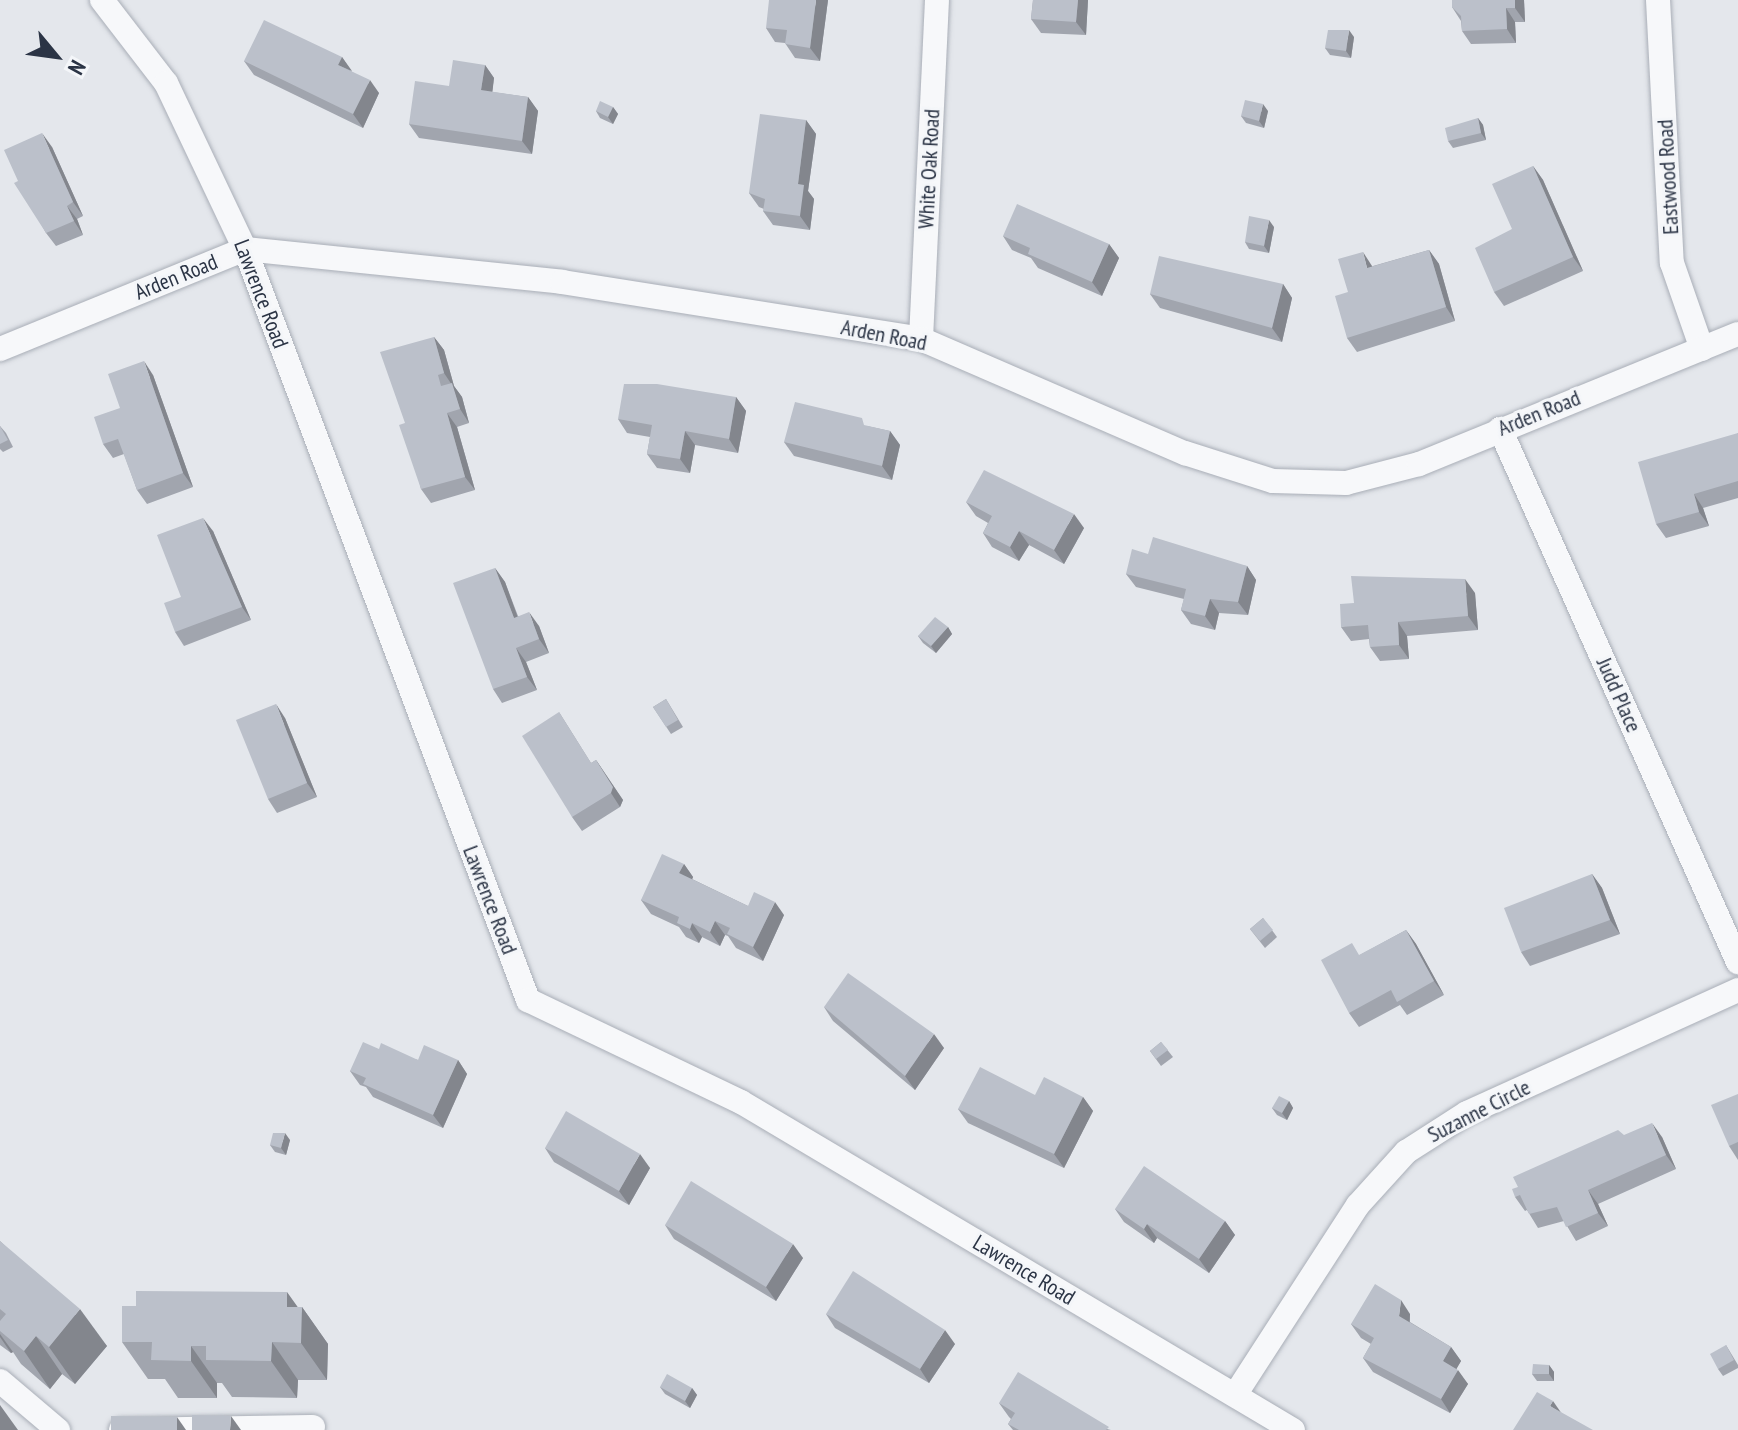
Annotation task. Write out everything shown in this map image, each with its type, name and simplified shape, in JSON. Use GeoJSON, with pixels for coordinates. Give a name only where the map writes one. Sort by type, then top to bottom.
{"type":"FeatureCollection","features":[{"type":"Feature","properties":{"kind":"street","name":"Lawrence Road"},"geometry":{"type":"LineString","coordinates":[[102,0],[166,83],[245,249],[528,1000],[741,1102],[1293,1430]]}},
{"type":"Feature","properties":{"kind":"street","name":"White Oak Road"},"geometry":{"type":"LineString","coordinates":[[921,339],[937,0]]}},
{"type":"Feature","properties":{"kind":"street","name":"Eastwood Road"},"geometry":{"type":"LineString","coordinates":[[1658,0],[1672,263],[1702,349]]}},
{"type":"Feature","properties":{"kind":"street","name":"Arden Road"},"geometry":{"type":"LineString","coordinates":[[0,349],[245,249],[562,282],[921,339],[1185,453],[1273,481],[1346,483],[1419,464],[1738,334]]}},
{"type":"Feature","properties":{"kind":"street","name":"Judd Place"},"geometry":{"type":"LineString","coordinates":[[1500,429],[1738,962]]}},
{"type":"Feature","properties":{"kind":"street","name":"Suzanne Circle"},"geometry":{"type":"LineString","coordinates":[[1235,1395],[1358,1205],[1406,1152],[1467,1113],[1738,990]]}},
{"type":"Feature","properties":{"kind":"street"},"geometry":{"type":"LineString","coordinates":[[0,1381],[58,1430]]}},
{"type":"Feature","properties":{"kind":"street"},"geometry":{"type":"LineString","coordinates":[[121,1430],[313,1427]]}},
{"type":"Feature","properties":{"kind":"building"},"geometry":{"type":"Polygon","coordinates":[[[769,0],[816,0],[810,48],[785,44],[787,30],[766,28],[769,0]]]}},
{"type":"Feature","properties":{"kind":"building"},"geometry":{"type":"Polygon","coordinates":[[[1033,0],[1078,0],[1076,22],[1031,19],[1033,0]]]}},
{"type":"Feature","properties":{"kind":"building"},"geometry":{"type":"Polygon","coordinates":[[[1452,0],[1515,0],[1515,8],[1506,8],[1507,29],[1462,31],[1461,16],[1452,7],[1452,0]]]}},
{"type":"Feature","properties":{"kind":"building"},"geometry":{"type":"Polygon","coordinates":[[[264,20],[342,57],[338,65],[370,80],[353,114],[244,61],[264,20]]]}},
{"type":"Feature","properties":{"kind":"building"},"geometry":{"type":"Polygon","coordinates":[[[1328,30],[1349,30],[1346,51],[1325,48],[1328,30]]]}},
{"type":"Feature","properties":{"kind":"building"},"geometry":{"type":"Polygon","coordinates":[[[453,60],[485,65],[481,90],[528,97],[522,141],[409,124],[415,81],[449,86],[453,60]]]}},
{"type":"Feature","properties":{"kind":"building"},"geometry":{"type":"Polygon","coordinates":[[[1245,100],[1263,104],[1259,121],[1241,116],[1245,100]]]}},
{"type":"Feature","properties":{"kind":"building"},"geometry":{"type":"Polygon","coordinates":[[[600,101],[613,107],[608,117],[596,111],[600,101]]]}},
{"type":"Feature","properties":{"kind":"building"},"geometry":{"type":"Polygon","coordinates":[[[760,114],[806,120],[798,184],[804,185],[800,216],[763,211],[765,199],[749,193],[760,114]]]}},
{"type":"Feature","properties":{"kind":"building"},"geometry":{"type":"Polygon","coordinates":[[[1478,118],[1481,133],[1448,141],[1445,128],[1478,118]]]}},
{"type":"Feature","properties":{"kind":"building"},"geometry":{"type":"Polygon","coordinates":[[[42,133],[73,202],[67,206],[74,221],[46,233],[14,183],[18,181],[4,150],[42,133]]]}},
{"type":"Feature","properties":{"kind":"building"},"geometry":{"type":"Polygon","coordinates":[[[1533,166],[1573,257],[1494,292],[1475,248],[1512,229],[1492,184],[1533,166]]]}},
{"type":"Feature","properties":{"kind":"building"},"geometry":{"type":"Polygon","coordinates":[[[1017,204],[1109,244],[1092,282],[1028,254],[1030,248],[1003,236],[1017,204]]]}},
{"type":"Feature","properties":{"kind":"building"},"geometry":{"type":"Polygon","coordinates":[[[1249,216],[1269,220],[1264,246],[1245,242],[1249,216]]]}},
{"type":"Feature","properties":{"kind":"building"},"geometry":{"type":"Polygon","coordinates":[[[1429,250],[1446,307],[1347,338],[1335,296],[1348,292],[1338,259],[1363,252],[1367,268],[1429,250]]]}},
{"type":"Feature","properties":{"kind":"building"},"geometry":{"type":"Polygon","coordinates":[[[1159,256],[1283,284],[1272,328],[1150,294],[1159,256]]]}},
{"type":"Feature","properties":{"kind":"building"},"geometry":{"type":"Polygon","coordinates":[[[434,337],[444,373],[438,375],[441,386],[452,383],[460,409],[447,413],[465,477],[421,489],[399,425],[405,423],[380,352],[434,337]]]}},
{"type":"Feature","properties":{"kind":"building"},"geometry":{"type":"Polygon","coordinates":[[[144,361],[183,473],[137,490],[118,439],[103,444],[94,417],[120,408],[108,374],[144,361]]]}},
{"type":"Feature","properties":{"kind":"building"},"geometry":{"type":"Polygon","coordinates":[[[624,384],[657,384],[736,397],[729,439],[685,431],[680,459],[647,454],[652,425],[618,419],[624,384]]]}},
{"type":"Feature","properties":{"kind":"building"},"geometry":{"type":"Polygon","coordinates":[[[795,402],[862,418],[864,425],[890,431],[882,466],[784,442],[795,402]]]}},
{"type":"Feature","properties":{"kind":"building"},"geometry":{"type":"Polygon","coordinates":[[[0,426],[8,440],[0,444],[0,426]]]}},
{"type":"Feature","properties":{"kind":"building"},"geometry":{"type":"Polygon","coordinates":[[[1738,433],[1738,481],[1694,494],[1699,512],[1656,524],[1638,462],[1738,433]]]}},
{"type":"Feature","properties":{"kind":"building"},"geometry":{"type":"Polygon","coordinates":[[[984,470],[1074,514],[1054,550],[1019,531],[1010,547],[983,533],[992,516],[966,502],[984,470]]]}},
{"type":"Feature","properties":{"kind":"building"},"geometry":{"type":"Polygon","coordinates":[[[203,518],[242,607],[175,632],[164,603],[181,597],[157,535],[203,518]]]}},
{"type":"Feature","properties":{"kind":"building"},"geometry":{"type":"Polygon","coordinates":[[[1153,537],[1247,566],[1238,602],[1210,599],[1205,616],[1181,610],[1186,589],[1126,574],[1132,549],[1148,554],[1153,537]]]}},
{"type":"Feature","properties":{"kind":"building"},"geometry":{"type":"Polygon","coordinates":[[[495,568],[514,618],[529,612],[539,639],[516,648],[527,677],[493,689],[453,583],[495,568]]]}},
{"type":"Feature","properties":{"kind":"building"},"geometry":{"type":"Polygon","coordinates":[[[1351,576],[1465,579],[1468,616],[1398,622],[1399,645],[1370,647],[1368,625],[1341,627],[1340,604],[1354,603],[1351,576]]]}},
{"type":"Feature","properties":{"kind":"building"},"geometry":{"type":"Polygon","coordinates":[[[935,617],[948,627],[931,646],[918,636],[935,617]]]}},
{"type":"Feature","properties":{"kind":"building"},"geometry":{"type":"Polygon","coordinates":[[[666,699],[678,720],[666,727],[653,707],[666,699]]]}},
{"type":"Feature","properties":{"kind":"building"},"geometry":{"type":"Polygon","coordinates":[[[276,704],[307,783],[268,799],[236,720],[276,704]]]}},
{"type":"Feature","properties":{"kind":"building"},"geometry":{"type":"Polygon","coordinates":[[[559,712],[591,763],[596,760],[613,787],[611,793],[572,817],[522,736],[559,712]]]}},
{"type":"Feature","properties":{"kind":"building"},"geometry":{"type":"Polygon","coordinates":[[[662,854],[684,864],[679,873],[748,906],[754,892],[775,902],[753,947],[727,934],[730,928],[715,921],[710,932],[692,923],[690,929],[677,923],[679,917],[641,900],[662,854]]]}},
{"type":"Feature","properties":{"kind":"building"},"geometry":{"type":"Polygon","coordinates":[[[1592,874],[1610,920],[1521,952],[1504,908],[1592,874]]]}},
{"type":"Feature","properties":{"kind":"building"},"geometry":{"type":"Polygon","coordinates":[[[1263,918],[1273,930],[1260,941],[1250,929],[1263,918]]]}},
{"type":"Feature","properties":{"kind":"building"},"geometry":{"type":"Polygon","coordinates":[[[1406,930],[1434,981],[1397,1002],[1391,990],[1349,1013],[1321,960],[1352,943],[1359,955],[1406,930]]]}},
{"type":"Feature","properties":{"kind":"building"},"geometry":{"type":"Polygon","coordinates":[[[848,973],[934,1034],[905,1076],[824,1007],[848,973]]]}},
{"type":"Feature","properties":{"kind":"building"},"geometry":{"type":"Polygon","coordinates":[[[363,1042],[379,1049],[381,1043],[418,1060],[424,1045],[458,1060],[433,1115],[363,1084],[366,1078],[350,1071],[363,1042]]]}},
{"type":"Feature","properties":{"kind":"building"},"geometry":{"type":"Polygon","coordinates":[[[1161,1042],[1168,1050],[1156,1059],[1150,1051],[1161,1042]]]}},
{"type":"Feature","properties":{"kind":"building"},"geometry":{"type":"Polygon","coordinates":[[[980,1067],[1035,1095],[1044,1077],[1083,1097],[1054,1154],[958,1109],[980,1067]]]}},
{"type":"Feature","properties":{"kind":"building"},"geometry":{"type":"Polygon","coordinates":[[[1738,1094],[1738,1142],[1729,1146],[1711,1105],[1738,1094]]]}},
{"type":"Feature","properties":{"kind":"building"},"geometry":{"type":"Polygon","coordinates":[[[1279,1096],[1289,1101],[1282,1113],[1272,1108],[1279,1096]]]}},
{"type":"Feature","properties":{"kind":"building"},"geometry":{"type":"Polygon","coordinates":[[[566,1111],[640,1154],[619,1191],[545,1148],[566,1111]]]}},
{"type":"Feature","properties":{"kind":"building"},"geometry":{"type":"Polygon","coordinates":[[[1652,1123],[1666,1155],[1588,1190],[1598,1213],[1566,1227],[1557,1207],[1529,1214],[1520,1195],[1515,1197],[1512,1189],[1518,1187],[1513,1177],[1618,1130],[1624,1135],[1652,1123]]]}},
{"type":"Feature","properties":{"kind":"building"},"geometry":{"type":"Polygon","coordinates":[[[273,1133],[285,1133],[281,1148],[270,1145],[273,1133]]]}},
{"type":"Feature","properties":{"kind":"building"},"geometry":{"type":"Polygon","coordinates":[[[1144,1166],[1225,1221],[1199,1259],[1147,1224],[1144,1229],[1115,1209],[1144,1166]]]}},
{"type":"Feature","properties":{"kind":"building"},"geometry":{"type":"Polygon","coordinates":[[[691,1181],[793,1244],[766,1287],[665,1225],[691,1181]]]}},
{"type":"Feature","properties":{"kind":"building"},"geometry":{"type":"Polygon","coordinates":[[[0,1241],[80,1309],[49,1347],[36,1336],[24,1351],[0,1331],[0,1321],[6,1314],[0,1309],[0,1241]]]}},
{"type":"Feature","properties":{"kind":"building"},"geometry":{"type":"Polygon","coordinates":[[[853,1271],[945,1330],[920,1369],[826,1314],[853,1271]]]}},
{"type":"Feature","properties":{"kind":"building"},"geometry":{"type":"Polygon","coordinates":[[[1375,1284],[1401,1300],[1399,1316],[1451,1347],[1443,1361],[1458,1370],[1441,1399],[1363,1358],[1374,1338],[1351,1324],[1375,1284]]]}},
{"type":"Feature","properties":{"kind":"building"},"geometry":{"type":"Polygon","coordinates":[[[136,1291],[287,1292],[287,1307],[302,1307],[301,1343],[272,1342],[271,1361],[206,1360],[206,1346],[191,1346],[191,1361],[151,1360],[152,1342],[122,1342],[122,1306],[136,1306],[136,1291]]]}},
{"type":"Feature","properties":{"kind":"building"},"geometry":{"type":"Polygon","coordinates":[[[1726,1345],[1734,1360],[1718,1369],[1710,1354],[1726,1345]]]}},
{"type":"Feature","properties":{"kind":"building"},"geometry":{"type":"Polygon","coordinates":[[[1533,1364],[1549,1365],[1549,1374],[1532,1374],[1533,1364]]]}},
{"type":"Feature","properties":{"kind":"building"},"geometry":{"type":"Polygon","coordinates":[[[1018,1372],[1109,1427],[1106,1430],[1019,1430],[1008,1424],[1015,1413],[999,1403],[1018,1372]]]}},
{"type":"Feature","properties":{"kind":"building"},"geometry":{"type":"Polygon","coordinates":[[[667,1374],[692,1388],[685,1401],[660,1387],[667,1374]]]}},
{"type":"Feature","properties":{"kind":"building"},"geometry":{"type":"Polygon","coordinates":[[[1537,1392],[1553,1401],[1550,1406],[1593,1430],[1513,1430],[1537,1392]]]}},
{"type":"Feature","properties":{"kind":"building"},"geometry":{"type":"Polygon","coordinates":[[[192,1415],[231,1416],[230,1430],[192,1430],[192,1415]]]}},
{"type":"Feature","properties":{"kind":"building"},"geometry":{"type":"Polygon","coordinates":[[[111,1416],[177,1417],[177,1430],[111,1430],[111,1416]]]}}]}
